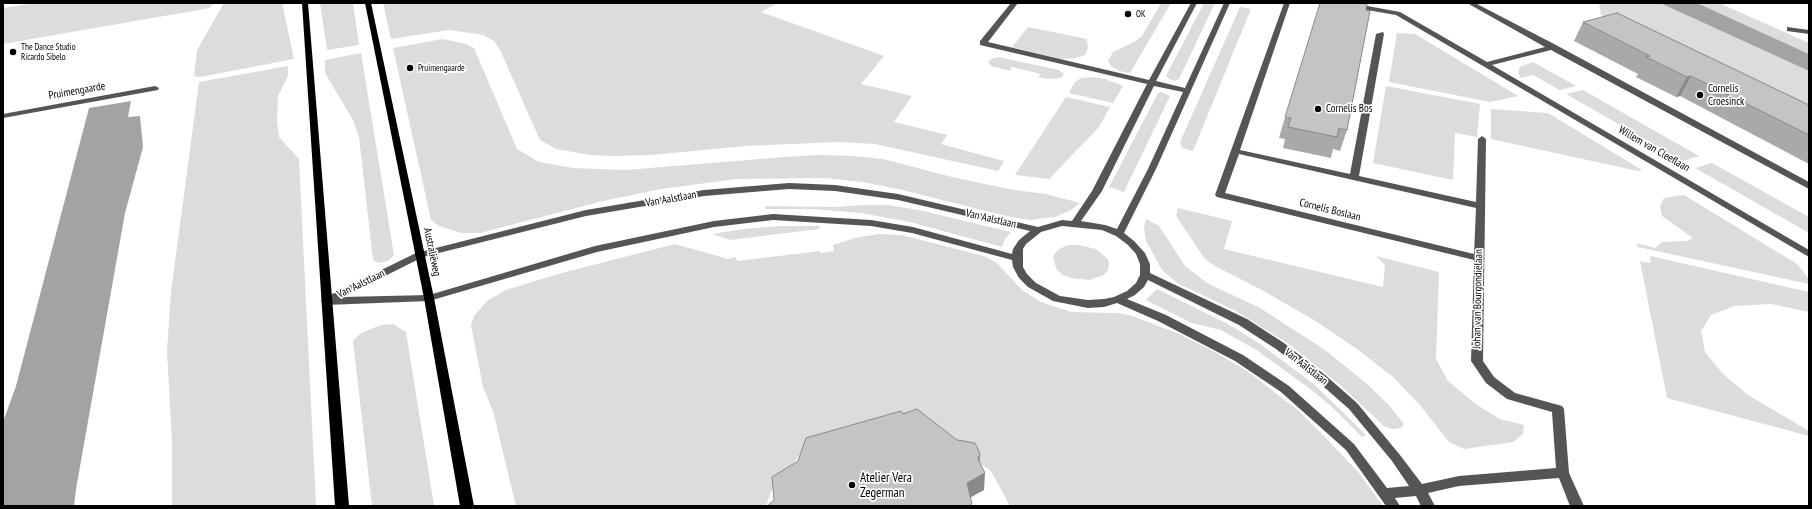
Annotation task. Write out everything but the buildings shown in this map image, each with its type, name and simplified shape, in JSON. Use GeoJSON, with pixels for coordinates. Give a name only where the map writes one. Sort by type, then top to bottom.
{"type":"FeatureCollection","features":[{"type":"Feature","properties":{"kind":"main road"},"geometry":{"type":"LineString","coordinates":[[305,3],[342,506]]}},
{"type":"Feature","properties":{"kind":"main road","name":"Australiëweg"},"geometry":{"type":"LineString","coordinates":[[368,3],[429,298],[467,506]]}},
{"type":"Feature","properties":{"kind":"street"},"geometry":{"type":"LineString","coordinates":[[1016,3],[983,44],[1187,91]]}},
{"type":"Feature","properties":{"kind":"street"},"geometry":{"type":"LineString","coordinates":[[1075,223],[1097,191],[1194,3]]}},
{"type":"Feature","properties":{"kind":"street"},"geometry":{"type":"LineString","coordinates":[[1119,234],[1152,169],[1227,3]]}},
{"type":"Feature","properties":{"kind":"street","name":"Cornelis Boslaan"},"geometry":{"type":"LineString","coordinates":[[1287,3],[1220,195],[1479,258]]}},
{"type":"Feature","properties":{"kind":"street","name":"Willem van Cleeflaan"},"geometry":{"type":"LineString","coordinates":[[1338,3],[1398,13],[1809,254]]}},
{"type":"Feature","properties":{"kind":"street"},"geometry":{"type":"LineString","coordinates":[[1470,3],[1809,186]]}},
{"type":"Feature","properties":{"kind":"street"},"geometry":{"type":"LineString","coordinates":[[1790,29],[1809,32]]}},
{"type":"Feature","properties":{"kind":"street"},"geometry":{"type":"LineString","coordinates":[[1354,178],[1380,34]]}},
{"type":"Feature","properties":{"kind":"street"},"geometry":{"type":"LineString","coordinates":[[1487,64],[1552,47]]}},
{"type":"Feature","properties":{"kind":"street","name":"Pruimengaarde"},"geometry":{"type":"LineString","coordinates":[[3,116],[155,88]]}},
{"type":"Feature","properties":{"kind":"street","name":"Johan van Bourgondiëlaan"},"geometry":{"type":"LineString","coordinates":[[1482,139],[1477,361],[1490,380],[1511,396],[1558,409],[1563,473]]}},
{"type":"Feature","properties":{"kind":"street"},"geometry":{"type":"LineString","coordinates":[[1235,151],[1480,206]]}},
{"type":"Feature","properties":{"kind":"street","name":"Van Aalstlaan"},"geometry":{"type":"LineString","coordinates":[[326,301],[420,255],[586,213],[704,193],[789,186],[835,188],[898,197],[1038,230]]}},
{"type":"Feature","properties":{"kind":"street","name":"Van Aalstlaan"},"geometry":{"type":"LineString","coordinates":[[326,301],[429,298],[595,249],[714,224],[773,217],[871,223],[913,230],[1017,258]]}},
{"type":"Feature","properties":{"kind":"street"},"geometry":{"type":"LineString","coordinates":[[1075,223],[1091,225],[1119,234],[1131,243],[1140,253],[1145,264],[1145,275],[1140,285],[1118,299],[1104,303],[1088,304],[1057,299],[1043,293],[1023,276],[1018,267],[1017,258],[1018,249],[1022,242],[1038,230],[1055,225],[1075,223]]}},
{"type":"Feature","properties":{"kind":"street","name":"Van Aalstlaan"},"geometry":{"type":"LineString","coordinates":[[1145,275],[1244,322],[1280,346],[1320,377],[1353,406],[1396,458],[1419,490],[1428,506]]}},
{"type":"Feature","properties":{"kind":"street"},"geometry":{"type":"LineString","coordinates":[[1118,299],[1162,318],[1212,343],[1239,358],[1285,389],[1322,420],[1350,447],[1393,506]]}},
{"type":"Feature","properties":{"kind":"street"},"geometry":{"type":"LineString","coordinates":[[1385,494],[1419,490],[1459,481],[1563,473],[1576,506]]}},
{"type":"Feature","properties":{"kind":"shaded area"},"geometry":{"type":"Polygon","coordinates":[[[35,3],[213,3],[210,8],[3,44],[3,8],[35,3]]]}},
{"type":"Feature","properties":{"kind":"shaded area"},"geometry":{"type":"Polygon","coordinates":[[[224,3],[282,3],[294,59],[200,77],[194,76],[197,50],[224,3]]]}},
{"type":"Feature","properties":{"kind":"shaded area"},"geometry":{"type":"Polygon","coordinates":[[[320,3],[353,3],[359,45],[327,50],[320,3]]]}},
{"type":"Feature","properties":{"kind":"shaded area"},"geometry":{"type":"Polygon","coordinates":[[[383,3],[777,3],[761,12],[884,56],[861,84],[912,96],[894,122],[947,135],[941,144],[1004,161],[998,171],[875,144],[838,142],[746,146],[651,155],[611,156],[590,155],[556,149],[540,140],[501,52],[494,41],[483,35],[449,30],[391,39],[383,3]]]}},
{"type":"Feature","properties":{"kind":"shaded area"},"geometry":{"type":"Polygon","coordinates":[[[1161,3],[1171,3],[1130,73],[1119,71],[1111,66],[1108,61],[1113,52],[1136,41],[1142,36],[1161,3]]]}},
{"type":"Feature","properties":{"kind":"shaded area"},"geometry":{"type":"Polygon","coordinates":[[[1204,3],[1215,3],[1179,79],[1175,81],[1169,79],[1166,76],[1204,3]]]}},
{"type":"Feature","properties":{"kind":"shaded area"},"geometry":{"type":"Polygon","coordinates":[[[1599,3],[1660,3],[1809,71],[1809,117],[1601,15],[1599,3]]]}},
{"type":"Feature","properties":{"kind":"shaded area"},"geometry":{"type":"Polygon","coordinates":[[[1660,3],[1697,3],[1809,54],[1809,71],[1660,3]]]}},
{"type":"Feature","properties":{"kind":"shaded area"},"geometry":{"type":"Polygon","coordinates":[[[1697,3],[1719,3],[1809,43],[1809,54],[1697,3]]]}},
{"type":"Feature","properties":{"kind":"shaded area"},"geometry":{"type":"Polygon","coordinates":[[[1240,7],[1251,9],[1193,151],[1182,148],[1180,142],[1240,7]]]}},
{"type":"Feature","properties":{"kind":"shaded area"},"geometry":{"type":"Polygon","coordinates":[[[1028,27],[1087,39],[1088,48],[1085,55],[1076,58],[1061,59],[1012,47],[1028,27]]]}},
{"type":"Feature","properties":{"kind":"shaded area"},"geometry":{"type":"Polygon","coordinates":[[[1397,33],[1415,34],[1518,96],[1490,102],[1389,82],[1397,33]]]}},
{"type":"Feature","properties":{"kind":"shaded area"},"geometry":{"type":"Polygon","coordinates":[[[443,39],[466,44],[474,48],[517,149],[539,162],[573,168],[625,170],[784,157],[819,155],[852,156],[883,159],[952,177],[1014,190],[1046,194],[1080,203],[1071,210],[1055,217],[1030,220],[1006,216],[898,189],[862,182],[825,178],[737,179],[661,189],[603,201],[480,233],[462,233],[439,226],[431,220],[393,48],[443,39]]]}},
{"type":"Feature","properties":{"kind":"shaded area"},"geometry":{"type":"Polygon","coordinates":[[[361,53],[394,255],[388,261],[378,263],[373,260],[359,137],[353,120],[325,73],[325,60],[361,53]]]}},
{"type":"Feature","properties":{"kind":"shaded area"},"geometry":{"type":"Polygon","coordinates":[[[998,57],[1059,70],[1064,74],[1061,78],[1047,79],[1038,77],[1041,74],[1012,67],[1010,71],[991,66],[988,62],[991,59],[998,57]]]}},
{"type":"Feature","properties":{"kind":"shaded area"},"geometry":{"type":"Polygon","coordinates":[[[1533,62],[1576,86],[1560,90],[1533,75],[1521,78],[1518,73],[1520,67],[1533,62]]]}},
{"type":"Feature","properties":{"kind":"shaded area"},"geometry":{"type":"Polygon","coordinates":[[[288,66],[288,76],[278,96],[277,120],[279,137],[299,159],[316,506],[172,506],[172,441],[167,351],[171,292],[199,82],[288,66]]]}},
{"type":"Feature","properties":{"kind":"shaded area"},"geometry":{"type":"Polygon","coordinates":[[[1093,77],[1105,79],[1123,86],[1113,103],[1069,93],[1075,82],[1081,78],[1093,77]]]}},
{"type":"Feature","properties":{"kind":"shaded area"},"geometry":{"type":"Polygon","coordinates":[[[1386,86],[1480,104],[1477,137],[1455,133],[1453,180],[1373,163],[1386,86]]]}},
{"type":"Feature","properties":{"kind":"shaded area"},"geometry":{"type":"Polygon","coordinates":[[[1583,90],[1699,156],[1683,161],[1566,94],[1583,90]]]}},
{"type":"Feature","properties":{"kind":"shaded area"},"geometry":{"type":"Polygon","coordinates":[[[1162,92],[1170,96],[1124,192],[1109,187],[1158,93],[1162,92]]]}},
{"type":"Feature","properties":{"kind":"shaded area"},"geometry":{"type":"Polygon","coordinates":[[[1066,97],[1110,107],[1099,127],[1049,179],[1015,175],[1066,97]]]}},
{"type":"Feature","properties":{"kind":"shaded area"},"geometry":{"type":"Polygon","coordinates":[[[131,101],[128,117],[140,116],[143,147],[125,213],[74,506],[3,506],[3,422],[16,386],[89,108],[131,101]]]}},
{"type":"Feature","properties":{"kind":"shaded area"},"geometry":{"type":"Polygon","coordinates":[[[1491,109],[1548,113],[1642,170],[1638,171],[1491,139],[1491,109]]]}},
{"type":"Feature","properties":{"kind":"shaded area"},"geometry":{"type":"Polygon","coordinates":[[[1712,163],[1809,217],[1809,233],[1695,168],[1712,163]]]}},
{"type":"Feature","properties":{"kind":"shaded area"},"geometry":{"type":"Polygon","coordinates":[[[1684,195],[1797,264],[1809,279],[1809,284],[1638,247],[1636,243],[1655,248],[1662,242],[1687,241],[1693,238],[1662,216],[1660,207],[1664,198],[1684,195]]]}},
{"type":"Feature","properties":{"kind":"shaded area"},"geometry":{"type":"Polygon","coordinates":[[[888,205],[919,210],[1011,232],[1005,239],[1002,247],[910,222],[861,213],[812,209],[765,209],[765,206],[835,207],[888,205]]]}},
{"type":"Feature","properties":{"kind":"shaded area"},"geometry":{"type":"Polygon","coordinates":[[[1178,208],[1232,221],[1224,249],[1383,287],[1385,265],[1376,256],[1439,272],[1436,359],[1448,381],[1477,405],[1500,419],[1524,425],[1523,434],[1513,442],[1464,449],[1449,442],[1419,404],[1393,377],[1357,349],[1314,320],[1260,289],[1215,266],[1205,259],[1176,216],[1178,208]]]}},
{"type":"Feature","properties":{"kind":"shaded area"},"geometry":{"type":"Polygon","coordinates":[[[1146,219],[1159,226],[1185,266],[1207,283],[1260,308],[1325,350],[1366,383],[1388,404],[1404,424],[1401,428],[1393,429],[1385,427],[1339,384],[1289,344],[1236,311],[1177,283],[1162,270],[1146,241],[1144,228],[1146,219]]]}},
{"type":"Feature","properties":{"kind":"shaded area"},"geometry":{"type":"Polygon","coordinates":[[[781,226],[820,226],[819,229],[730,240],[712,234],[743,229],[781,226]]]}},
{"type":"Feature","properties":{"kind":"shaded area"},"geometry":{"type":"Polygon","coordinates":[[[878,234],[902,235],[984,256],[997,263],[1022,290],[1041,302],[1071,312],[1117,313],[1132,316],[1177,333],[1215,352],[1247,371],[1299,411],[1359,473],[1383,506],[1010,506],[991,471],[918,421],[802,452],[771,492],[766,506],[516,506],[493,411],[483,387],[471,325],[474,316],[487,301],[506,290],[558,274],[675,244],[728,259],[736,257],[737,261],[820,251],[820,253],[834,251],[833,245],[855,238],[878,234]]]}},
{"type":"Feature","properties":{"kind":"shaded area"},"geometry":{"type":"Polygon","coordinates":[[[1069,245],[1078,245],[1096,249],[1108,259],[1108,270],[1104,275],[1089,280],[1071,278],[1063,275],[1057,270],[1053,258],[1055,253],[1061,248],[1069,245]]]}},
{"type":"Feature","properties":{"kind":"shaded area"},"geometry":{"type":"Polygon","coordinates":[[[1650,256],[1809,292],[1809,312],[1771,304],[1734,306],[1711,315],[1701,331],[1705,352],[1723,374],[1748,395],[1809,431],[1809,436],[1667,398],[1640,261],[1651,263],[1650,256]]]}},
{"type":"Feature","properties":{"kind":"shaded area"},"geometry":{"type":"Polygon","coordinates":[[[1157,289],[1228,324],[1259,343],[1315,385],[1366,435],[1362,437],[1332,407],[1309,388],[1255,349],[1221,330],[1192,323],[1146,300],[1157,289]]]}},
{"type":"Feature","properties":{"kind":"shaded area"},"geometry":{"type":"Polygon","coordinates":[[[393,324],[406,332],[434,506],[372,506],[353,341],[361,333],[381,325],[393,324]]]}},
{"type":"Feature","properties":{"kind":"place","name":"OK"},"geometry":{"type":"Point","coordinates":[1128,14]}},
{"type":"Feature","properties":{"kind":"place","name":"The Dance Studio Ricardo Sibelo"},"geometry":{"type":"Point","coordinates":[13,52]}},
{"type":"Feature","properties":{"kind":"place","name":"Pruimengaarde"},"geometry":{"type":"Point","coordinates":[410,68]}},
{"type":"Feature","properties":{"kind":"place","name":"Cornelis Croesinck"},"geometry":{"type":"Point","coordinates":[1700,95]}},
{"type":"Feature","properties":{"kind":"place","name":"Cornelis Bos"},"geometry":{"type":"Point","coordinates":[1318,109]}},
{"type":"Feature","properties":{"kind":"place","name":"Atelier Vera Zegerman"},"geometry":{"type":"Point","coordinates":[852,485]}}]}
